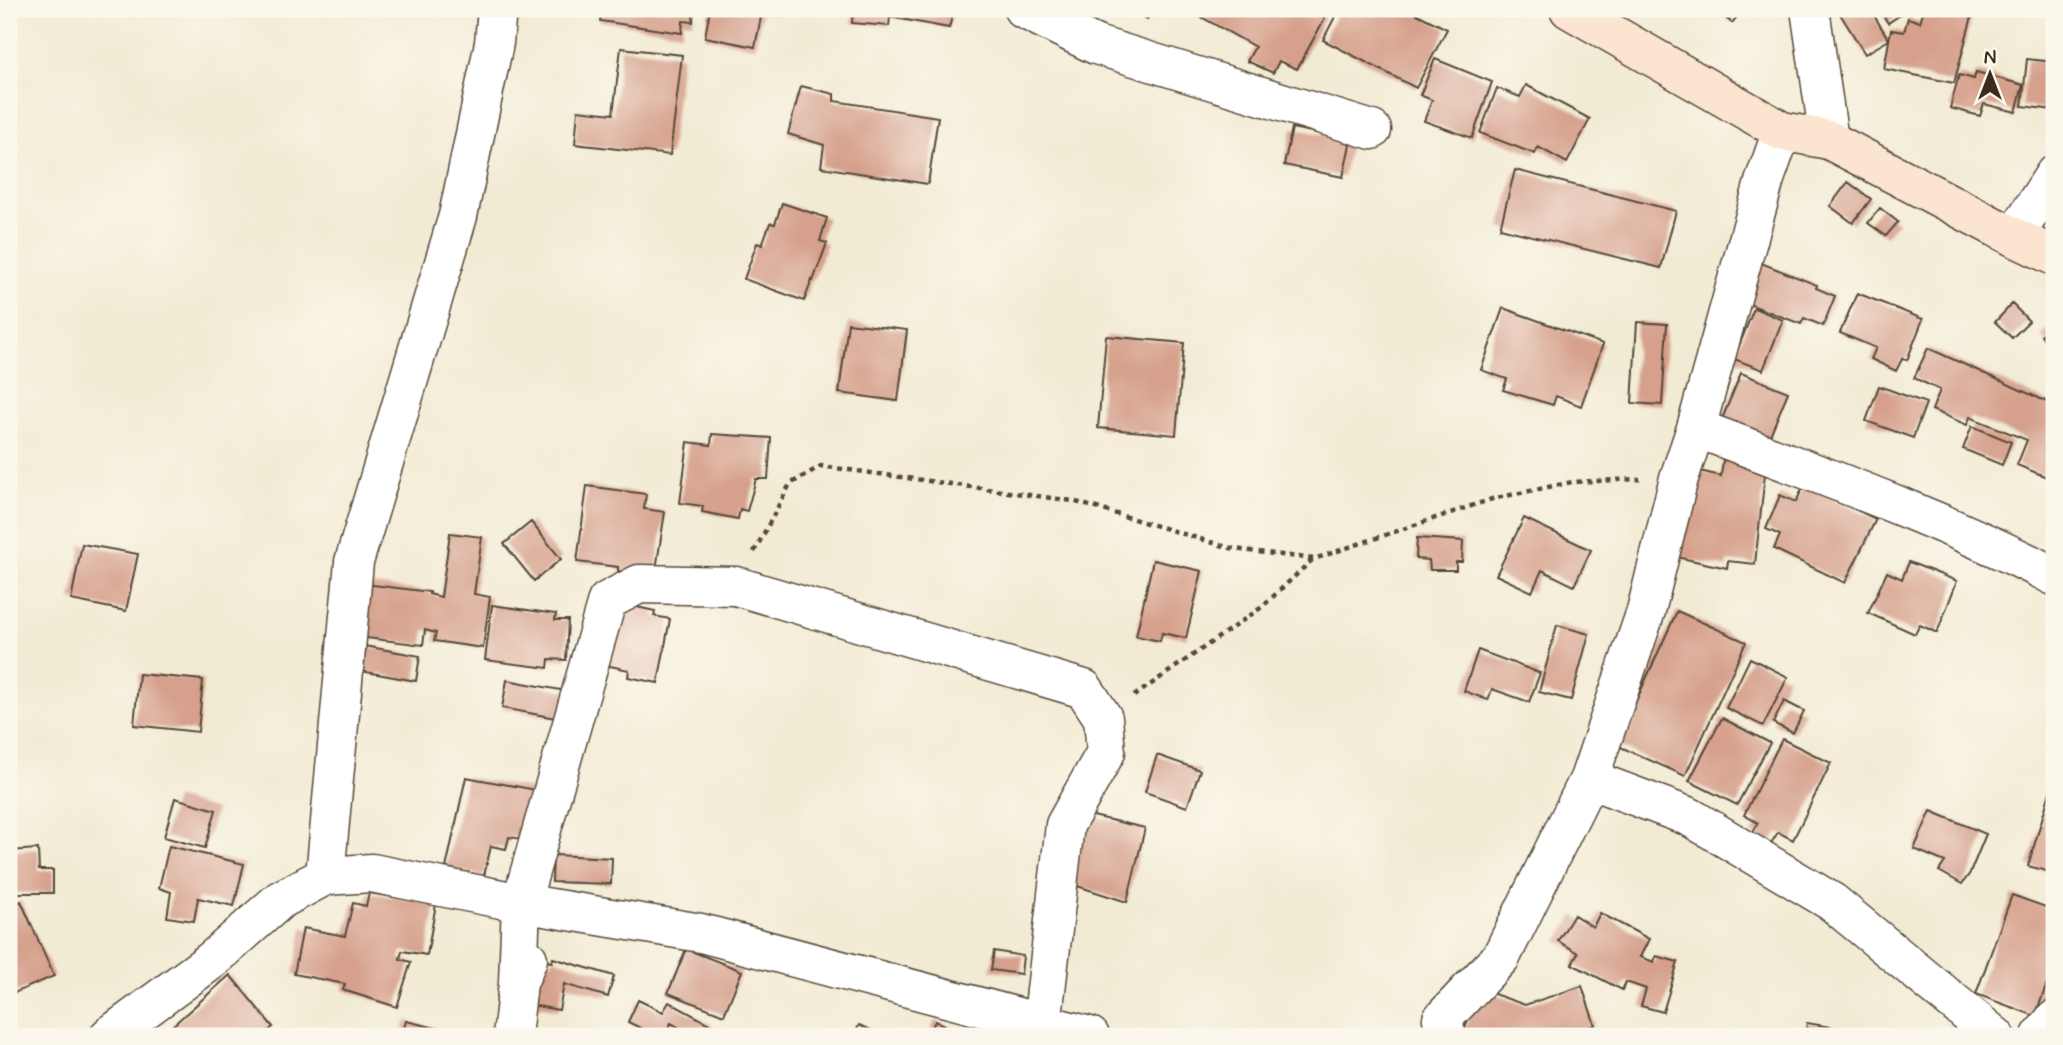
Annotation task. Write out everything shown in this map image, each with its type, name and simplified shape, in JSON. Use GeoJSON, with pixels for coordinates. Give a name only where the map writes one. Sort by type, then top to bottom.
{"type":"FeatureCollection","features":[{"type":"Feature","properties":{"kind":"main road"},"geometry":{"type":"LineString","coordinates":[[1569,9],[1782,131],[1829,140],[2054,256]]}},
{"type":"Feature","properties":{"kind":"street"},"geometry":{"type":"LineString","coordinates":[[325,876],[354,562],[458,216],[494,43],[497,9]]}},
{"type":"Feature","properties":{"kind":"street"},"geometry":{"type":"LineString","coordinates":[[1023,9],[1096,45],[1372,130]]}},
{"type":"Feature","properties":{"kind":"street"},"geometry":{"type":"LineString","coordinates":[[1810,9],[1829,140]]}},
{"type":"Feature","properties":{"kind":"street"},"geometry":{"type":"LineString","coordinates":[[1435,1030],[1501,957],[1527,900],[1590,779],[1646,611],[1679,478],[1696,428],[1765,179],[1782,131]]}},
{"type":"Feature","properties":{"kind":"street"},"geometry":{"type":"LineString","coordinates":[[2014,237],[2054,175]]}},
{"type":"Feature","properties":{"kind":"street"},"geometry":{"type":"LineString","coordinates":[[1696,428],[1884,500],[2009,553],[2054,576]]}},
{"type":"Feature","properties":{"kind":"street"},"geometry":{"type":"LineString","coordinates":[[512,1036],[518,983],[607,601],[639,584],[736,586],[1084,689],[1103,718],[1106,752],[1065,825],[1042,1025]]}},
{"type":"Feature","properties":{"kind":"street"},"geometry":{"type":"LineString","coordinates":[[1590,779],[1690,817],[1832,902],[1995,1036]]}},
{"type":"Feature","properties":{"kind":"street"},"geometry":{"type":"LineString","coordinates":[[108,1036],[212,960],[279,900],[325,876],[372,873],[701,933],[1090,1036]]}},
{"type":"Feature","properties":{"kind":"street"},"geometry":{"type":"LineString","coordinates":[[2041,1036],[2054,1020]]}},
{"type":"Feature","properties":{"kind":"path"},"geometry":{"type":"LineString","coordinates":[[736,586],[790,484],[821,466],[1073,501],[1234,549],[1314,559]]}},
{"type":"Feature","properties":{"kind":"path"},"geometry":{"type":"LineString","coordinates":[[1103,718],[1262,607],[1314,559],[1492,499],[1572,482],[1679,478]]}},
{"type":"Feature","properties":{"kind":"building"},"geometry":{"type":"Polygon","coordinates":[[[602,9],[694,9],[693,22],[683,21],[682,33],[600,21],[602,9]]]}},
{"type":"Feature","properties":{"kind":"building"},"geometry":{"type":"Polygon","coordinates":[[[710,9],[779,9],[777,15],[762,12],[755,47],[705,37],[710,9]]]}},
{"type":"Feature","properties":{"kind":"building"},"geometry":{"type":"Polygon","coordinates":[[[853,9],[954,9],[949,28],[890,17],[889,26],[852,23],[853,9]]]}},
{"type":"Feature","properties":{"kind":"building"},"geometry":{"type":"Polygon","coordinates":[[[1132,9],[1154,9],[1147,19],[1132,9]]]}},
{"type":"Feature","properties":{"kind":"building"},"geometry":{"type":"Polygon","coordinates":[[[1187,9],[1272,9],[1285,16],[1289,9],[1308,9],[1325,18],[1297,69],[1279,61],[1273,73],[1247,61],[1255,47],[1187,9]]]}},
{"type":"Feature","properties":{"kind":"building"},"geometry":{"type":"Polygon","coordinates":[[[1339,9],[1407,9],[1447,29],[1416,88],[1323,40],[1339,9]]]}},
{"type":"Feature","properties":{"kind":"building"},"geometry":{"type":"Polygon","coordinates":[[[1715,9],[1743,9],[1732,23],[1715,9]]]}},
{"type":"Feature","properties":{"kind":"building"},"geometry":{"type":"Polygon","coordinates":[[[1837,9],[1870,9],[1889,40],[1865,54],[1837,9]]]}},
{"type":"Feature","properties":{"kind":"building"},"geometry":{"type":"Polygon","coordinates":[[[1879,9],[1909,9],[1888,23],[1879,9]]]}},
{"type":"Feature","properties":{"kind":"building"},"geometry":{"type":"Polygon","coordinates":[[[1924,9],[1974,9],[1954,83],[1884,69],[1891,30],[1904,32],[1908,18],[1920,22],[1924,9]]]}},
{"type":"Feature","properties":{"kind":"building"},"geometry":{"type":"Polygon","coordinates":[[[621,48],[682,55],[670,155],[575,144],[578,110],[613,114],[621,48]]]}},
{"type":"Feature","properties":{"kind":"building"},"geometry":{"type":"Polygon","coordinates":[[[1435,59],[1492,82],[1472,138],[1424,121],[1432,100],[1420,95],[1435,59]]]}},
{"type":"Feature","properties":{"kind":"building"},"geometry":{"type":"Polygon","coordinates":[[[2027,59],[2054,62],[2054,110],[2022,106],[2027,59]]]}},
{"type":"Feature","properties":{"kind":"building"},"geometry":{"type":"Polygon","coordinates":[[[1976,72],[2023,85],[2016,112],[1984,104],[1980,116],[1950,108],[1959,75],[1974,79],[1976,72]]]}},
{"type":"Feature","properties":{"kind":"building"},"geometry":{"type":"Polygon","coordinates":[[[1526,85],[1590,119],[1567,163],[1538,147],[1535,154],[1480,133],[1497,88],[1520,97],[1526,85]]]}},
{"type":"Feature","properties":{"kind":"building"},"geometry":{"type":"Polygon","coordinates":[[[801,86],[834,94],[834,101],[938,117],[928,184],[821,167],[824,145],[788,134],[801,86]]]}},
{"type":"Feature","properties":{"kind":"building"},"geometry":{"type":"Polygon","coordinates":[[[1292,128],[1351,140],[1343,177],[1284,165],[1292,128]]]}},
{"type":"Feature","properties":{"kind":"building"},"geometry":{"type":"Polygon","coordinates":[[[1515,170],[1676,211],[1661,268],[1500,228],[1515,170]]]}},
{"type":"Feature","properties":{"kind":"building"},"geometry":{"type":"Polygon","coordinates":[[[1848,182],[1871,199],[1853,223],[1830,206],[1848,182]]]}},
{"type":"Feature","properties":{"kind":"building"},"geometry":{"type":"Polygon","coordinates":[[[782,203],[827,218],[820,241],[827,243],[804,301],[744,279],[757,243],[762,245],[770,223],[775,224],[782,203]]]}},
{"type":"Feature","properties":{"kind":"building"},"geometry":{"type":"Polygon","coordinates":[[[1880,208],[1898,222],[1886,236],[1868,223],[1880,208]]]}},
{"type":"Feature","properties":{"kind":"building"},"geometry":{"type":"Polygon","coordinates":[[[1756,261],[1817,285],[1816,288],[1835,296],[1823,326],[1804,318],[1801,324],[1741,301],[1756,261]]]}},
{"type":"Feature","properties":{"kind":"building"},"geometry":{"type":"Polygon","coordinates":[[[1857,293],[1923,319],[1907,360],[1902,359],[1896,371],[1871,359],[1876,348],[1840,333],[1857,293]]]}},
{"type":"Feature","properties":{"kind":"building"},"geometry":{"type":"Polygon","coordinates":[[[2012,304],[2029,321],[2012,338],[1995,322],[2012,304]]]}},
{"type":"Feature","properties":{"kind":"building"},"geometry":{"type":"Polygon","coordinates":[[[1503,308],[1603,344],[1581,406],[1556,396],[1553,405],[1503,390],[1507,379],[1481,370],[1503,308]]]}},
{"type":"Feature","properties":{"kind":"building"},"geometry":{"type":"Polygon","coordinates":[[[1754,308],[1783,320],[1763,370],[1734,359],[1754,308]]]}},
{"type":"Feature","properties":{"kind":"building"},"geometry":{"type":"Polygon","coordinates":[[[1637,322],[1667,324],[1662,405],[1632,403],[1637,322]]]}},
{"type":"Feature","properties":{"kind":"building"},"geometry":{"type":"Polygon","coordinates":[[[848,323],[907,330],[898,401],[839,393],[848,323]]]}},
{"type":"Feature","properties":{"kind":"building"},"geometry":{"type":"Polygon","coordinates":[[[2054,325],[2054,351],[2041,335],[2054,325]]]}},
{"type":"Feature","properties":{"kind":"building"},"geometry":{"type":"Polygon","coordinates":[[[1106,336],[1184,343],[1176,435],[1098,428],[1106,336]]]}},
{"type":"Feature","properties":{"kind":"building"},"geometry":{"type":"Polygon","coordinates":[[[1928,348],[2054,405],[2054,480],[2017,465],[2027,440],[1970,417],[1967,425],[1932,410],[1940,390],[1914,378],[1928,348]]]}},
{"type":"Feature","properties":{"kind":"building"},"geometry":{"type":"Polygon","coordinates":[[[1741,373],[1788,392],[1766,445],[1719,426],[1741,373]]]}},
{"type":"Feature","properties":{"kind":"building"},"geometry":{"type":"Polygon","coordinates":[[[1879,386],[1926,403],[1913,438],[1866,421],[1879,386]]]}},
{"type":"Feature","properties":{"kind":"building"},"geometry":{"type":"Polygon","coordinates":[[[1972,426],[2011,442],[2002,465],[1963,449],[1972,426]]]}},
{"type":"Feature","properties":{"kind":"building"},"geometry":{"type":"Polygon","coordinates":[[[712,434],[771,438],[768,479],[756,479],[747,511],[740,509],[738,519],[702,512],[703,506],[680,503],[688,442],[711,445],[712,434]]]}},
{"type":"Feature","properties":{"kind":"building"},"geometry":{"type":"Polygon","coordinates":[[[1723,460],[1766,465],[1755,564],[1728,561],[1727,568],[1672,556],[1691,469],[1721,476],[1723,460]]]}},
{"type":"Feature","properties":{"kind":"building"},"geometry":{"type":"Polygon","coordinates":[[[1804,485],[1876,519],[1845,583],[1774,549],[1780,535],[1766,529],[1780,495],[1796,502],[1804,485]]]}},
{"type":"Feature","properties":{"kind":"building"},"geometry":{"type":"Polygon","coordinates":[[[587,486],[646,494],[644,509],[665,512],[655,576],[618,571],[618,567],[577,562],[587,486]]]}},
{"type":"Feature","properties":{"kind":"building"},"geometry":{"type":"Polygon","coordinates":[[[1524,518],[1591,550],[1574,586],[1542,570],[1532,592],[1496,575],[1524,518]]]}},
{"type":"Feature","properties":{"kind":"building"},"geometry":{"type":"Polygon","coordinates":[[[531,522],[561,559],[534,581],[504,544],[531,522]]]}},
{"type":"Feature","properties":{"kind":"building"},"geometry":{"type":"Polygon","coordinates":[[[450,533],[482,537],[474,594],[490,597],[483,648],[434,641],[436,633],[425,630],[423,645],[350,636],[357,583],[430,592],[429,594],[441,597],[450,533]]]}},
{"type":"Feature","properties":{"kind":"building"},"geometry":{"type":"Polygon","coordinates":[[[1417,538],[1463,541],[1462,562],[1456,562],[1456,570],[1430,570],[1429,560],[1416,559],[1417,538]]]}},
{"type":"Feature","properties":{"kind":"building"},"geometry":{"type":"Polygon","coordinates":[[[82,544],[138,554],[126,611],[71,600],[82,544]]]}},
{"type":"Feature","properties":{"kind":"building"},"geometry":{"type":"Polygon","coordinates":[[[1153,560],[1202,571],[1186,638],[1162,633],[1160,641],[1136,636],[1153,560]]]}},
{"type":"Feature","properties":{"kind":"building"},"geometry":{"type":"Polygon","coordinates":[[[1909,562],[1957,581],[1937,633],[1920,625],[1915,634],[1868,613],[1887,572],[1902,579],[1909,562]]]}},
{"type":"Feature","properties":{"kind":"building"},"geometry":{"type":"Polygon","coordinates":[[[618,603],[655,611],[654,616],[670,619],[658,683],[628,677],[629,670],[605,665],[618,603]]]}},
{"type":"Feature","properties":{"kind":"building"},"geometry":{"type":"Polygon","coordinates":[[[492,605],[556,614],[555,620],[568,620],[566,660],[549,659],[548,668],[485,660],[492,605]]]}},
{"type":"Feature","properties":{"kind":"building"},"geometry":{"type":"Polygon","coordinates":[[[1677,611],[1746,642],[1685,776],[1616,745],[1677,611]]]}},
{"type":"Feature","properties":{"kind":"building"},"geometry":{"type":"Polygon","coordinates":[[[1557,625],[1589,634],[1571,700],[1539,692],[1557,625]]]}},
{"type":"Feature","properties":{"kind":"building"},"geometry":{"type":"Polygon","coordinates":[[[359,645],[420,656],[416,681],[355,670],[359,645]]]}},
{"type":"Feature","properties":{"kind":"building"},"geometry":{"type":"Polygon","coordinates":[[[1478,650],[1540,673],[1529,702],[1492,689],[1488,700],[1464,691],[1478,650]]]}},
{"type":"Feature","properties":{"kind":"building"},"geometry":{"type":"Polygon","coordinates":[[[1750,658],[1788,677],[1763,726],[1726,708],[1750,658]]]}},
{"type":"Feature","properties":{"kind":"building"},"geometry":{"type":"Polygon","coordinates":[[[139,674],[203,680],[198,732],[134,725],[139,674]]]}},
{"type":"Feature","properties":{"kind":"building"},"geometry":{"type":"Polygon","coordinates":[[[507,680],[566,691],[561,719],[502,708],[507,680]]]}},
{"type":"Feature","properties":{"kind":"building"},"geometry":{"type":"Polygon","coordinates":[[[1784,701],[1804,711],[1793,733],[1773,723],[1784,701]]]}},
{"type":"Feature","properties":{"kind":"building"},"geometry":{"type":"Polygon","coordinates":[[[1722,718],[1770,743],[1737,805],[1689,781],[1722,718]]]}},
{"type":"Feature","properties":{"kind":"building"},"geometry":{"type":"Polygon","coordinates":[[[1782,739],[1831,763],[1793,840],[1778,832],[1770,845],[1752,834],[1758,823],[1744,815],[1782,739]]]}},
{"type":"Feature","properties":{"kind":"building"},"geometry":{"type":"Polygon","coordinates":[[[1157,755],[1200,770],[1187,807],[1145,792],[1157,755]]]}},
{"type":"Feature","properties":{"kind":"building"},"geometry":{"type":"Polygon","coordinates":[[[466,777],[536,790],[529,840],[509,837],[506,849],[491,846],[484,876],[446,868],[466,777]]]}},
{"type":"Feature","properties":{"kind":"building"},"geometry":{"type":"Polygon","coordinates":[[[2054,779],[2054,873],[2028,866],[2054,779]]]}},
{"type":"Feature","properties":{"kind":"building"},"geometry":{"type":"Polygon","coordinates":[[[175,798],[216,810],[205,848],[164,837],[175,798]]]}},
{"type":"Feature","properties":{"kind":"building"},"geometry":{"type":"Polygon","coordinates":[[[1931,811],[1986,834],[1970,873],[1962,884],[1939,871],[1945,862],[1914,849],[1931,811]]]}},
{"type":"Feature","properties":{"kind":"building"},"geometry":{"type":"Polygon","coordinates":[[[1084,814],[1145,828],[1127,902],[1074,885],[1084,814]]]}},
{"type":"Feature","properties":{"kind":"building"},"geometry":{"type":"Polygon","coordinates":[[[169,846],[244,864],[234,906],[198,898],[194,921],[167,917],[171,892],[159,888],[169,846]]]}},
{"type":"Feature","properties":{"kind":"building"},"geometry":{"type":"Polygon","coordinates":[[[38,849],[39,870],[53,870],[53,893],[9,893],[9,851],[38,849]]]}},
{"type":"Feature","properties":{"kind":"building"},"geometry":{"type":"Polygon","coordinates":[[[553,855],[612,858],[611,884],[552,882],[553,855]]]}},
{"type":"Feature","properties":{"kind":"building"},"geometry":{"type":"Polygon","coordinates":[[[369,893],[436,904],[427,955],[402,951],[400,959],[411,962],[397,1007],[343,990],[345,984],[294,974],[303,928],[345,936],[353,903],[366,906],[369,893]]]}},
{"type":"Feature","properties":{"kind":"building"},"geometry":{"type":"Polygon","coordinates":[[[2012,895],[2054,910],[2054,965],[2035,1016],[1976,994],[2012,895]]]}},
{"type":"Feature","properties":{"kind":"building"},"geometry":{"type":"Polygon","coordinates":[[[21,901],[54,976],[14,993],[13,990],[9,991],[9,907],[21,901]]]}},
{"type":"Feature","properties":{"kind":"building"},"geometry":{"type":"Polygon","coordinates":[[[1600,913],[1649,939],[1640,957],[1654,962],[1656,956],[1678,962],[1663,1012],[1641,1006],[1646,989],[1626,982],[1622,990],[1572,964],[1578,953],[1558,941],[1574,915],[1593,927],[1600,913]]]}},
{"type":"Feature","properties":{"kind":"building"},"geometry":{"type":"Polygon","coordinates":[[[686,949],[742,971],[724,1015],[668,993],[686,949]]]}},
{"type":"Feature","properties":{"kind":"building"},"geometry":{"type":"Polygon","coordinates":[[[994,951],[1023,956],[1021,974],[991,970],[994,951]]]}},
{"type":"Feature","properties":{"kind":"building"},"geometry":{"type":"Polygon","coordinates":[[[553,958],[614,976],[608,997],[564,984],[559,1010],[525,1004],[533,959],[552,962],[553,958]]]}},
{"type":"Feature","properties":{"kind":"building"},"geometry":{"type":"Polygon","coordinates":[[[230,975],[273,1027],[263,1036],[163,1034],[230,975]]]}},
{"type":"Feature","properties":{"kind":"building"},"geometry":{"type":"Polygon","coordinates":[[[1582,986],[1595,1025],[1574,1032],[1573,1036],[1462,1036],[1480,989],[1525,1005],[1582,986]]]}},
{"type":"Feature","properties":{"kind":"building"},"geometry":{"type":"Polygon","coordinates":[[[638,1000],[663,1012],[669,1002],[713,1026],[707,1036],[694,1036],[671,1023],[665,1036],[657,1036],[628,1022],[638,1000]]]}},
{"type":"Feature","properties":{"kind":"building"},"geometry":{"type":"Polygon","coordinates":[[[406,1021],[461,1034],[402,1036],[406,1021]]]}},
{"type":"Feature","properties":{"kind":"building"},"geometry":{"type":"Polygon","coordinates":[[[935,1021],[969,1036],[928,1036],[935,1021]]]}},
{"type":"Feature","properties":{"kind":"building"},"geometry":{"type":"Polygon","coordinates":[[[1807,1023],[1872,1034],[1872,1036],[1805,1036],[1807,1023]]]}},
{"type":"Feature","properties":{"kind":"building"},"geometry":{"type":"Polygon","coordinates":[[[859,1025],[885,1036],[854,1036],[859,1025]]]}}]}
